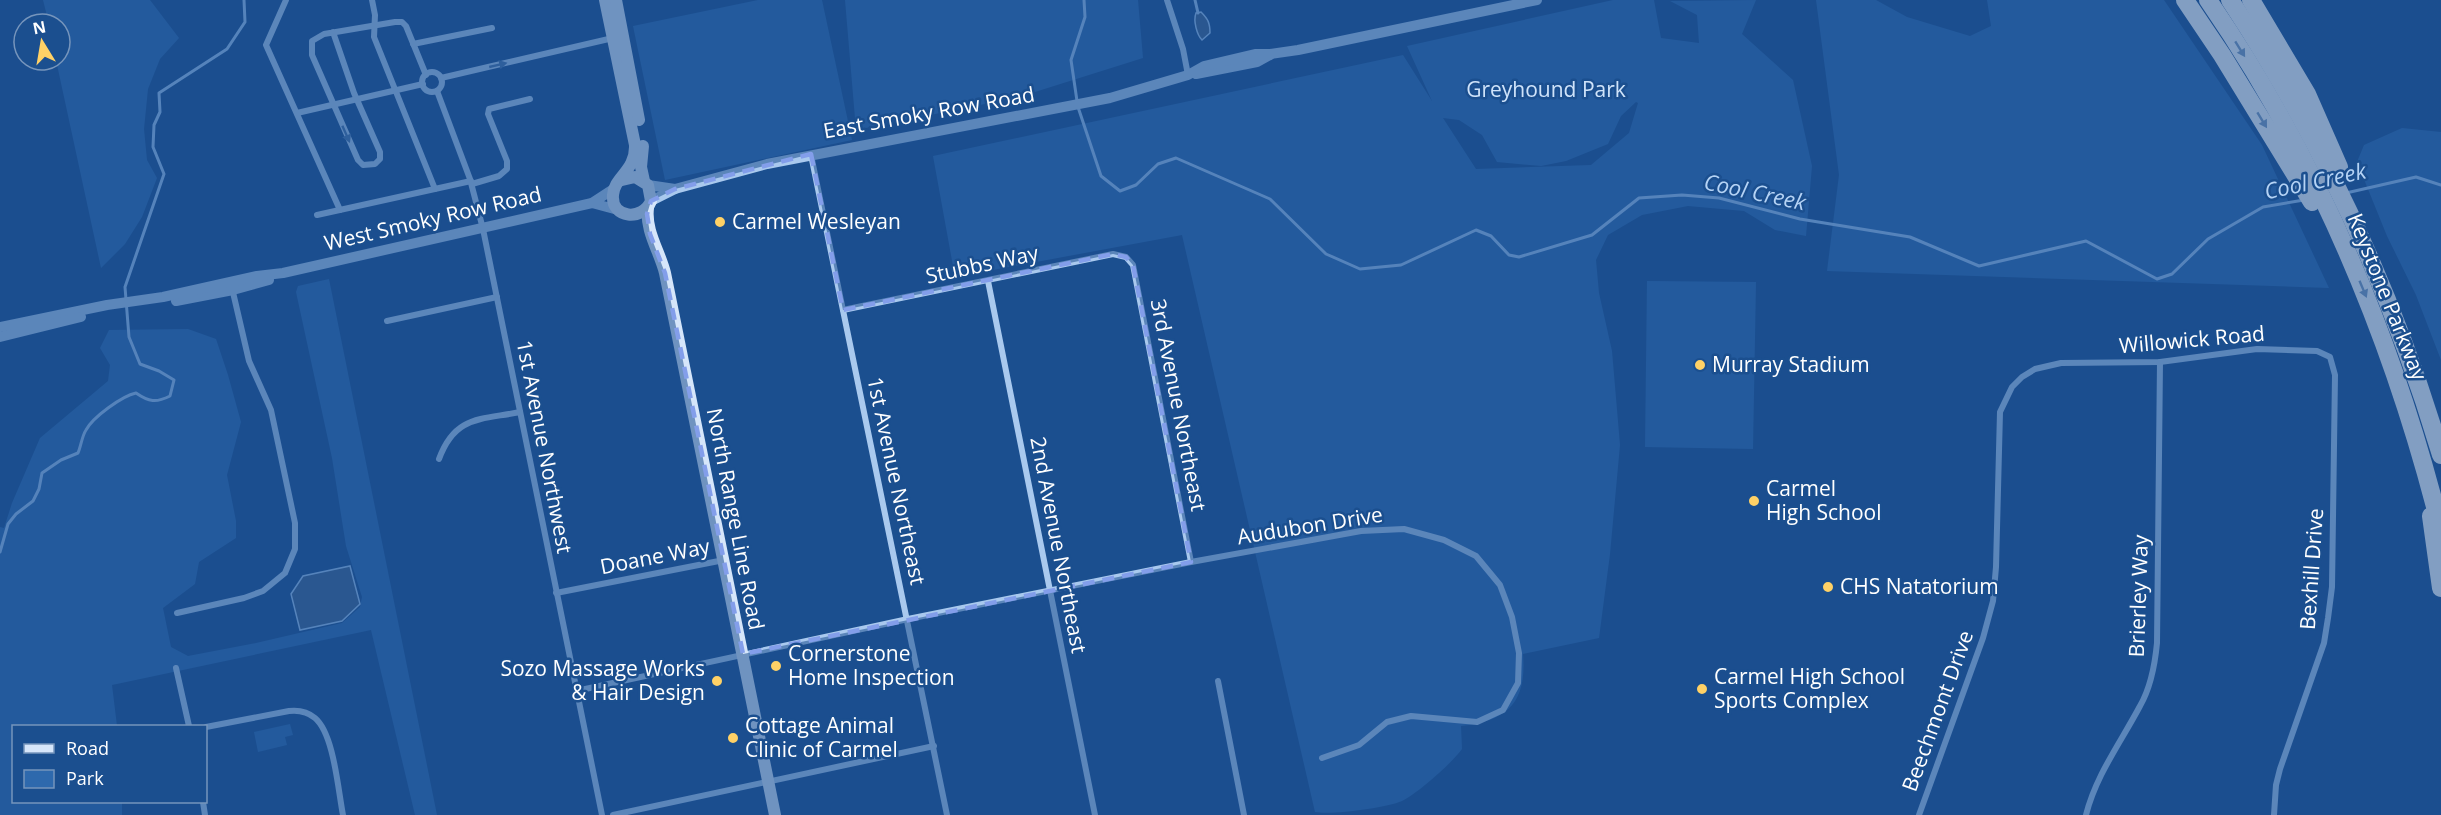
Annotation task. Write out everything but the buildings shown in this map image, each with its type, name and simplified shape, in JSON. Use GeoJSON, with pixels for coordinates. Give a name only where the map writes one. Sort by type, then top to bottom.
{"type":"FeatureCollection","features":[{"type":"Feature","properties":{"kind":"highway"},"geometry":{"type":"LineString","coordinates":[[2185,0],[2222,55],[2315,207],[2340,235]]}},
{"type":"Feature","properties":{"kind":"highway","name":"Keystone Parkway"},"geometry":{"type":"LineString","coordinates":[[2208,0],[2252,69],[2340,235],[2384,344],[2420,450],[2441,530]]}},
{"type":"Feature","properties":{"kind":"highway"},"geometry":{"type":"LineString","coordinates":[[2230,0],[2332,162]]}},
{"type":"Feature","properties":{"kind":"highway"},"geometry":{"type":"LineString","coordinates":[[2250,0],[2302,85],[2332,162]]}},
{"type":"Feature","properties":{"kind":"highway","name":"Keystone Parkway"},"geometry":{"type":"LineString","coordinates":[[2332,162],[2400,332],[2441,455]]}},
{"type":"Feature","properties":{"kind":"highway"},"geometry":{"type":"LineString","coordinates":[[2433,428],[2441,449]]}},
{"type":"Feature","properties":{"kind":"highway"},"geometry":{"type":"LineString","coordinates":[[2420,450],[2441,588]]}},
{"type":"Feature","properties":{"kind":"main road"},"geometry":{"type":"LineString","coordinates":[[605,0],[617,37],[642,134],[641,171],[646,183],[649,205],[640,214],[624,213],[613,197],[618,184],[633,162],[635,145],[617,37],[616,0]]}},
{"type":"Feature","properties":{"kind":"main road"},"geometry":{"type":"LineString","coordinates":[[618,184],[636,177],[646,183]]}},
{"type":"Feature","properties":{"kind":"main road","name":"North Range Line Road"},"geometry":{"type":"LineString","coordinates":[[649,205],[650,234]]}},
{"type":"Feature","properties":{"kind":"main road","name":"North Range Line Road"},"geometry":{"type":"LineString","coordinates":[[624,213],[650,234],[659,251],[665,273],[775,815]]}},
{"type":"Feature","properties":{"kind":"street"},"geometry":{"type":"LineString","coordinates":[[286,0],[266,45],[340,210]]}},
{"type":"Feature","properties":{"kind":"street"},"geometry":{"type":"LineString","coordinates":[[372,0],[375,15],[374,37],[435,189]]}},
{"type":"Feature","properties":{"kind":"street"},"geometry":{"type":"LineString","coordinates":[[1167,0],[1183,49],[1188,75]]}},
{"type":"Feature","properties":{"kind":"street","name":"East Smoky Row Road"},"geometry":{"type":"LineString","coordinates":[[649,205],[675,189],[811,154],[1054,110],[1110,98],[1188,75],[1204,66],[1250,55],[1270,54],[1401,30],[1537,0]]}},
{"type":"Feature","properties":{"kind":"street"},"geometry":{"type":"LineString","coordinates":[[333,32],[357,99],[380,152],[378,161],[372,166],[363,165],[358,160],[312,55],[312,41],[318,35],[333,32],[402,22],[406,26],[426,75],[423,84]]}},
{"type":"Feature","properties":{"kind":"street"},"geometry":{"type":"LineString","coordinates":[[413,44],[492,28]]}},
{"type":"Feature","properties":{"kind":"street"},"geometry":{"type":"LineString","coordinates":[[426,75],[433,73],[441,78],[617,37]]}},
{"type":"Feature","properties":{"kind":"street"},"geometry":{"type":"LineString","coordinates":[[423,84],[428,91],[436,91],[442,84],[441,78]]}},
{"type":"Feature","properties":{"kind":"street"},"geometry":{"type":"LineString","coordinates":[[297,113],[423,84]]}},
{"type":"Feature","properties":{"kind":"street","name":"1st Avenue Northwest"},"geometry":{"type":"LineString","coordinates":[[436,91],[471,183],[483,229],[602,815]]}},
{"type":"Feature","properties":{"kind":"street"},"geometry":{"type":"LineString","coordinates":[[317,215],[499,176],[507,169],[507,161],[488,114],[489,109],[530,99]]}},
{"type":"Feature","properties":{"kind":"street","name":"1st Avenue Northeast"},"geometry":{"type":"LineString","coordinates":[[811,154],[947,815]]}},
{"type":"Feature","properties":{"kind":"street","name":"East Smoky Row Road"},"geometry":{"type":"LineString","coordinates":[[646,183],[675,189]]}},
{"type":"Feature","properties":{"kind":"street","name":"West Smoky Row Road"},"geometry":{"type":"LineString","coordinates":[[0,327],[148,303],[232,286],[483,229],[592,203],[618,184]]}},
{"type":"Feature","properties":{"kind":"street","name":"West Smoky Row Road"},"geometry":{"type":"LineString","coordinates":[[592,203],[624,213]]}},
{"type":"Feature","properties":{"kind":"street","name":"Stubbs Way"},"geometry":{"type":"LineString","coordinates":[[843,310],[1113,254],[1126,257]]}},
{"type":"Feature","properties":{"kind":"street","name":"3rd Avenue Northeast"},"geometry":{"type":"LineString","coordinates":[[1126,257],[1133,265],[1191,562]]}},
{"type":"Feature","properties":{"kind":"street","name":"2nd Avenue Northeast"},"geometry":{"type":"LineString","coordinates":[[988,281],[1095,815]]}},
{"type":"Feature","properties":{"kind":"street"},"geometry":{"type":"LineString","coordinates":[[177,613],[254,595],[269,588],[288,568],[295,549],[295,523],[272,410],[249,361],[232,286]]}},
{"type":"Feature","properties":{"kind":"street"},"geometry":{"type":"LineString","coordinates":[[387,321],[497,297]]}},
{"type":"Feature","properties":{"kind":"street","name":"West Smoky Row Road"},"geometry":{"type":"LineString","coordinates":[[0,337],[107,308]]}},
{"type":"Feature","properties":{"kind":"street","name":"Willowick Road"},"geometry":{"type":"LineString","coordinates":[[2058,364],[2160,362],[2228,351],[2293,350]]}},
{"type":"Feature","properties":{"kind":"street","name":"Bexhill Drive"},"geometry":{"type":"LineString","coordinates":[[2274,815],[2276,784],[2280,769],[2324,643],[2332,586],[2334,364],[2325,354],[2293,350]]}},
{"type":"Feature","properties":{"kind":"street","name":"Brierley Way"},"geometry":{"type":"LineString","coordinates":[[2086,815],[2098,780],[2141,705],[2155,663],[2160,362]]}},
{"type":"Feature","properties":{"kind":"street","name":"Beechmont Drive"},"geometry":{"type":"LineString","coordinates":[[1919,815],[1983,638],[1993,601],[2000,412],[2004,399],[2022,377],[2035,369],[2058,364]]}},
{"type":"Feature","properties":{"kind":"street"},"geometry":{"type":"LineString","coordinates":[[439,459],[445,444],[459,427],[475,421],[520,412]]}},
{"type":"Feature","properties":{"kind":"street","name":"Audubon Drive"},"geometry":{"type":"LineString","coordinates":[[576,691],[908,619],[1191,562],[1361,531],[1404,529],[1444,540],[1476,556],[1500,585],[1512,617],[1519,653],[1518,683],[1503,710],[1477,722],[1411,716],[1387,722],[1359,745],[1322,758]]}},
{"type":"Feature","properties":{"kind":"street","name":"Doane Way"},"geometry":{"type":"LineString","coordinates":[[556,593],[724,560]]}},
{"type":"Feature","properties":{"kind":"street"},"geometry":{"type":"LineString","coordinates":[[176,668],[189,725]]}},
{"type":"Feature","properties":{"kind":"street"},"geometry":{"type":"LineString","coordinates":[[1218,681],[1244,814],[1234,815]]}},
{"type":"Feature","properties":{"kind":"street"},"geometry":{"type":"LineString","coordinates":[[207,727],[297,710],[313,716],[327,737],[343,815]]}},
{"type":"Feature","properties":{"kind":"street"},"geometry":{"type":"LineString","coordinates":[[613,815],[934,746]]}},
{"type":"Feature","properties":{"kind":"highlighted area"},"geometry":{"type":"Polygon","coordinates":[[[811,154],[843,310],[1113,254],[1126,257],[1133,265],[1191,562],[743,654],[665,273],[650,234],[647,214],[651,201],[675,189],[811,154]]]}},
{"type":"Feature","properties":{"kind":"green space"},"geometry":{"type":"Polygon","coordinates":[[[43,0],[150,0],[179,38],[160,59],[148,89],[144,129],[147,160],[157,178],[142,217],[125,244],[101,268],[59,72],[72,72],[72,12],[46,12],[43,0]]]}},
{"type":"Feature","properties":{"kind":"green space"},"geometry":{"type":"Polygon","coordinates":[[[758,0],[822,0],[852,140],[665,180],[633,26],[758,0]]]}},
{"type":"Feature","properties":{"kind":"green space"},"geometry":{"type":"Polygon","coordinates":[[[845,0],[1138,0],[1143,58],[1019,97],[856,130],[845,0]]]}},
{"type":"Feature","properties":{"kind":"green space","name":"Greyhound Park"},"geometry":{"type":"Polygon","coordinates":[[[1613,0],[1654,0],[1661,38],[1699,43],[1697,15],[1670,1],[1756,0],[1742,34],[1793,80],[1812,166],[1806,236],[1775,230],[1744,211],[1688,206],[1642,215],[1608,235],[1596,260],[1599,293],[1612,351],[1620,445],[1610,554],[1599,638],[1523,654],[1522,685],[1518,697],[1511,706],[1502,714],[1491,719],[1461,726],[1462,749],[1451,762],[1409,797],[1394,804],[1372,808],[1334,813],[1315,812],[1182,235],[955,277],[933,156],[1403,55],[1432,101],[1407,46],[1613,0]],[[1636,102],[1621,116],[1608,144],[1566,161],[1541,166],[1497,162],[1482,135],[1459,120],[1443,118],[1476,169],[1591,165],[1629,133],[1638,103],[1636,102]]]}},
{"type":"Feature","properties":{"kind":"green space"},"geometry":{"type":"Polygon","coordinates":[[[1816,0],[1876,0],[1907,17],[1970,36],[1991,26],[1987,0],[2164,0],[2262,145],[2329,288],[1827,271],[1839,175],[1816,0]]]}},
{"type":"Feature","properties":{"kind":"green space"},"geometry":{"type":"Polygon","coordinates":[[[2402,128],[2441,132],[2441,360],[2416,295],[2387,236],[2357,162],[2364,145],[2402,128]]]}},
{"type":"Feature","properties":{"kind":"green space"},"geometry":{"type":"Polygon","coordinates":[[[329,279],[437,815],[415,815],[371,630],[112,685],[117,725],[12,725],[12,803],[122,803],[122,815],[0,815],[0,527],[4,528],[12,503],[40,438],[108,381],[110,365],[100,348],[109,330],[188,329],[216,339],[241,422],[227,475],[236,521],[236,538],[199,562],[195,584],[163,608],[171,647],[188,656],[256,643],[342,623],[360,607],[362,597],[346,546],[332,458],[296,292],[298,286],[329,279]]]}},
{"type":"Feature","properties":{"kind":"green space","name":"Murray Stadium"},"geometry":{"type":"Polygon","coordinates":[[[1647,281],[1756,282],[1753,449],[1645,447],[1647,281]]]}},
{"type":"Feature","properties":{"kind":"green space"},"geometry":{"type":"Polygon","coordinates":[[[290,724],[293,735],[285,737],[287,745],[258,752],[254,732],[290,724]]]}},
{"type":"Feature","properties":{"kind":"shaded area"},"geometry":{"type":"Polygon","coordinates":[[[1201,12],[1208,21],[1210,30],[1210,33],[1202,40],[1195,20],[1196,13],[1201,12]]]}},
{"type":"Feature","properties":{"kind":"shaded area"},"geometry":{"type":"Polygon","coordinates":[[[350,566],[360,604],[342,621],[300,630],[291,594],[303,576],[350,566]]]}},
{"type":"Feature","properties":{"kind":"waterway"},"geometry":{"type":"LineString","coordinates":[[0,552],[8,524],[16,514],[33,501],[39,489],[42,473],[61,460],[78,453],[85,432],[101,413],[136,393],[153,400],[161,400],[170,396],[174,380],[140,364],[129,337],[125,287],[164,174],[153,147],[154,125],[160,112],[159,93],[227,49],[245,22],[244,0]]}},
{"type":"Feature","properties":{"kind":"waterway","name":"Cool Creek"},"geometry":{"type":"LineString","coordinates":[[1077,101],[1071,60],[1085,17],[1084,0]]}},
{"type":"Feature","properties":{"kind":"waterway"},"geometry":{"type":"LineString","coordinates":[[1195,0],[1198,13]]}},
{"type":"Feature","properties":{"kind":"waterway","name":"Cool Creek"},"geometry":{"type":"LineString","coordinates":[[1078,107],[1101,176],[1120,191],[1136,185],[1158,164],[1176,158],[1270,199],[1326,254],[1360,269],[1401,265],[1476,230],[1491,236],[1509,255],[1519,257],[1592,235],[1639,198],[1682,195],[1719,198],[1800,219],[1910,237],[1979,266],[2086,241],[2157,279],[2172,274],[2208,239],[2263,207],[2304,200]]}},
{"type":"Feature","properties":{"kind":"waterway","name":"Cool Creek"},"geometry":{"type":"LineString","coordinates":[[2346,193],[2416,177],[2441,185]]}},
{"type":"Feature","properties":{"kind":"place","name":"Carmel Wesleyan"},"geometry":{"type":"Point","coordinates":[720,222]}},
{"type":"Feature","properties":{"kind":"place","name":"Murray Stadium"},"geometry":{"type":"Point","coordinates":[1700,365]}},
{"type":"Feature","properties":{"kind":"place","name":"Carmel High School"},"geometry":{"type":"Point","coordinates":[1754,501]}},
{"type":"Feature","properties":{"kind":"place","name":"CHS Natatorium"},"geometry":{"type":"Point","coordinates":[1828,587]}},
{"type":"Feature","properties":{"kind":"place","name":"Cornerstone Home Inspection"},"geometry":{"type":"Point","coordinates":[776,666]}},
{"type":"Feature","properties":{"kind":"place","name":"Sozo Massage Works & Hair Design"},"geometry":{"type":"Point","coordinates":[717,681]}},
{"type":"Feature","properties":{"kind":"place","name":"Carmel High School Sports Complex"},"geometry":{"type":"Point","coordinates":[1702,689]}},
{"type":"Feature","properties":{"kind":"place","name":"Cottage Animal Clinic of Carmel"},"geometry":{"type":"Point","coordinates":[733,738]}}]}
